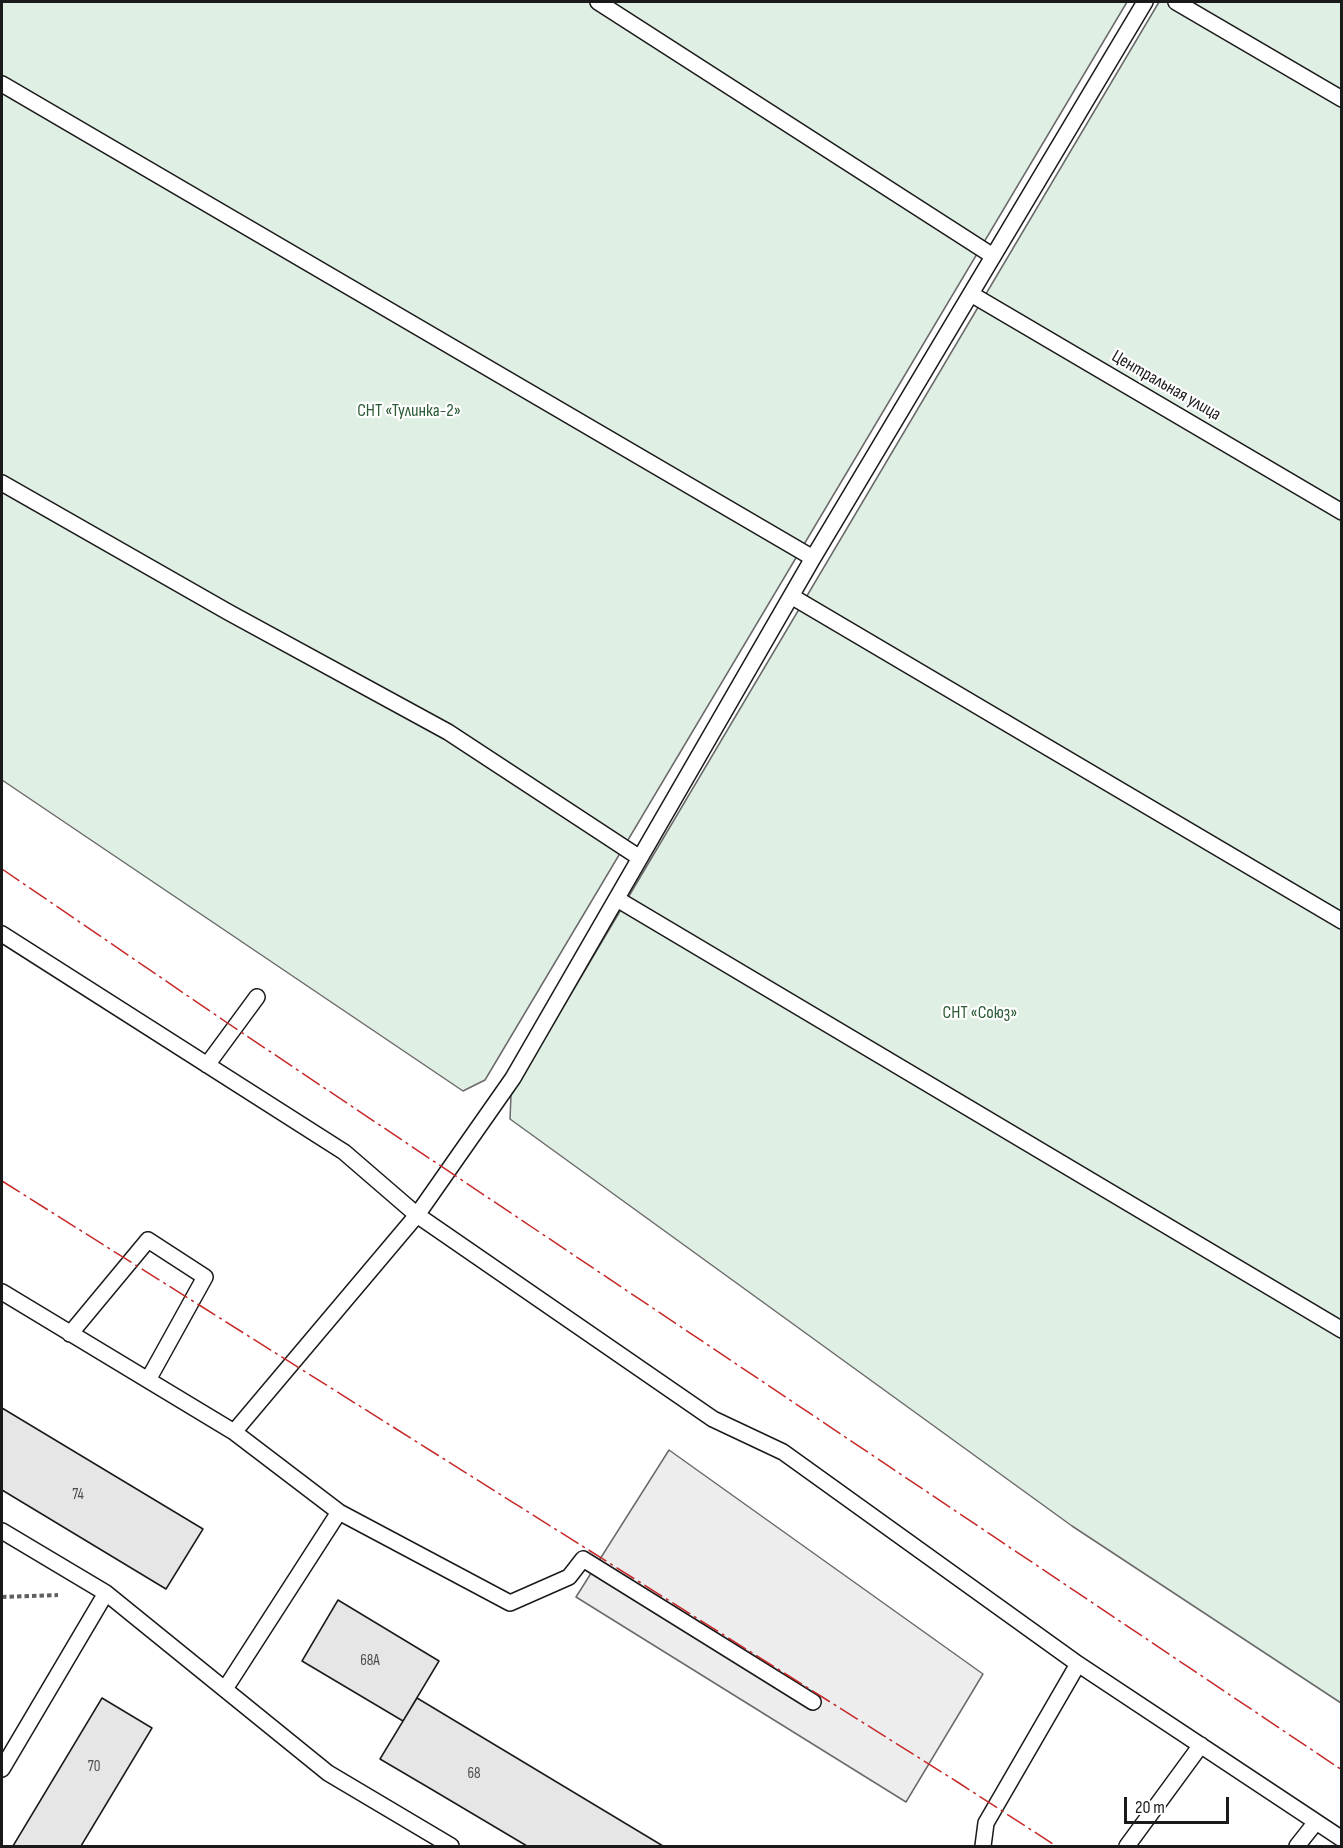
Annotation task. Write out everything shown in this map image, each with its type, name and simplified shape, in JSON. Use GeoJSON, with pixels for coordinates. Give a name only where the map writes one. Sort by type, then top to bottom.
{"type":"FeatureCollection","features":[{"type":"Feature","properties":{"kind":"lane"},"geometry":{"type":"LineString","coordinates":[[598,2],[993,256]]}},
{"type":"Feature","properties":{"kind":"lane"},"geometry":{"type":"LineString","coordinates":[[234,1432],[417,1215],[513,1078],[813,558],[1145,2]]}},
{"type":"Feature","properties":{"kind":"lane"},"geometry":{"type":"LineString","coordinates":[[1176,2],[1341,99]]}},
{"type":"Feature","properties":{"kind":"lane"},"geometry":{"type":"LineString","coordinates":[[2,84],[813,558]]}},
{"type":"Feature","properties":{"kind":"lane","name":"Центральная улица"},"geometry":{"type":"LineString","coordinates":[[971,294],[1341,512]]}},
{"type":"Feature","properties":{"kind":"lane"},"geometry":{"type":"LineString","coordinates":[[2,483],[228,612],[448,732],[640,858]]}},
{"type":"Feature","properties":{"kind":"lane"},"geometry":{"type":"LineString","coordinates":[[791,597],[1341,921]]}},
{"type":"Feature","properties":{"kind":"lane"},"geometry":{"type":"LineString","coordinates":[[617,899],[1341,1330]]}},
{"type":"Feature","properties":{"kind":"lane"},"geometry":{"type":"LineString","coordinates":[[2,934],[344,1152],[417,1215],[713,1419],[783,1452],[1078,1664],[1341,1839]]}},
{"type":"Feature","properties":{"kind":"lane"},"geometry":{"type":"LineString","coordinates":[[207,1065],[257,997]]}},
{"type":"Feature","properties":{"kind":"lane"},"geometry":{"type":"LineString","coordinates":[[70,1334],[148,1240],[205,1277],[148,1380]]}},
{"type":"Feature","properties":{"kind":"lane"},"geometry":{"type":"LineString","coordinates":[[2,1292],[234,1432],[339,1512],[510,1603],[569,1577],[583,1559],[813,1702]]}},
{"type":"Feature","properties":{"kind":"lane"},"geometry":{"type":"LineString","coordinates":[[225,1689],[339,1512]]}},
{"type":"Feature","properties":{"kind":"lane"},"geometry":{"type":"LineString","coordinates":[[2,1531],[106,1593],[328,1773],[451,1846]]}},
{"type":"Feature","properties":{"kind":"lane"},"geometry":{"type":"LineString","coordinates":[[2,1769],[106,1593]]}},
{"type":"Feature","properties":{"kind":"lane"},"geometry":{"type":"LineString","coordinates":[[984,1846],[986,1823],[1078,1664]]}},
{"type":"Feature","properties":{"kind":"lane"},"geometry":{"type":"LineString","coordinates":[[1127,1846],[1201,1745]]}},
{"type":"Feature","properties":{"kind":"lane"},"geometry":{"type":"LineString","coordinates":[[1297,1846],[1316,1822]]}},
{"type":"Feature","properties":{"kind":"path"},"geometry":{"type":"LineString","coordinates":[[2,1597],[62,1595]]}},
{"type":"Feature","properties":{"kind":"green space","name":"СНТ «Тулинка-2»"},"geometry":{"type":"Polygon","coordinates":[[[2,2],[1127,2],[485,1080],[463,1091],[2,780],[2,2]]]}},
{"type":"Feature","properties":{"kind":"green space","name":"СНТ «Союз»"},"geometry":{"type":"Polygon","coordinates":[[[1159,2],[1341,2],[1341,1703],[1072,1526],[510,1119],[511,1095],[1159,2]]]}},
{"type":"Feature","properties":{"kind":"shaded area"},"geometry":{"type":"Polygon","coordinates":[[[669,1450],[983,1674],[906,1802],[576,1597],[669,1450]]]}},
{"type":"Feature","properties":{"kind":"building"},"geometry":{"type":"Polygon","coordinates":[[[2,1408],[203,1529],[166,1589],[2,1490],[2,1408]]]}},
{"type":"Feature","properties":{"kind":"building"},"geometry":{"type":"Polygon","coordinates":[[[338,1600],[439,1661],[403,1721],[302,1661],[338,1600]]]}},
{"type":"Feature","properties":{"kind":"building"},"geometry":{"type":"Polygon","coordinates":[[[102,1698],[152,1728],[81,1846],[13,1846],[102,1698]]]}},
{"type":"Feature","properties":{"kind":"building"},"geometry":{"type":"Polygon","coordinates":[[[417,1698],[663,1846],[527,1846],[380,1759],[417,1698]]]}},
{"type":"Feature","properties":{"kind":"power"},"geometry":{"type":"LineString","coordinates":[[2,869],[226,1022],[1342,1770]]}},
{"type":"Feature","properties":{"kind":"power"},"geometry":{"type":"LineString","coordinates":[[2,1181],[1056,1846]]}}]}
